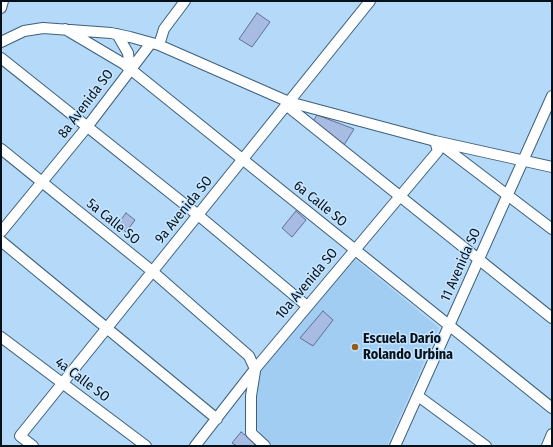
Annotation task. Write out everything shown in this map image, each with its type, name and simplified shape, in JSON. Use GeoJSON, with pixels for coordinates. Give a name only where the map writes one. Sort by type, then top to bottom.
{"type":"FeatureCollection","features":[{"type":"Feature","properties":{"kind":"street"},"geometry":{"type":"LineString","coordinates":[[1,8],[3,1]]}},
{"type":"Feature","properties":{"kind":"street","name":"8a Avenida SO"},"geometry":{"type":"LineString","coordinates":[[1,232],[87,127],[130,70],[155,44],[164,29],[185,1]]}},
{"type":"Feature","properties":{"kind":"street","name":"9a Avenida SO"},"geometry":{"type":"LineString","coordinates":[[33,446],[20,436],[370,1]]}},
{"type":"Feature","properties":{"kind":"street"},"geometry":{"type":"LineString","coordinates":[[1,42],[24,31],[43,28],[117,34],[155,44],[287,104],[435,141],[552,167]]}},
{"type":"Feature","properties":{"kind":"street","name":"6a Calle SO"},"geometry":{"type":"LineString","coordinates":[[65,29],[124,64],[552,408]]}},
{"type":"Feature","properties":{"kind":"street"},"geometry":{"type":"LineString","coordinates":[[117,34],[128,53],[130,70]]}},
{"type":"Feature","properties":{"kind":"street"},"geometry":{"type":"LineString","coordinates":[[1,58],[198,215],[307,306]]}},
{"type":"Feature","properties":{"kind":"street","name":"11 Avenida SO"},"geometry":{"type":"LineString","coordinates":[[395,446],[552,96]]}},
{"type":"Feature","properties":{"kind":"street"},"geometry":{"type":"LineString","coordinates":[[287,104],[399,196],[552,318]]}},
{"type":"Feature","properties":{"kind":"street"},"geometry":{"type":"LineString","coordinates":[[435,141],[552,229]]}},
{"type":"Feature","properties":{"kind":"street","name":"10a Avenida SO"},"geometry":{"type":"LineString","coordinates":[[195,446],[255,369],[354,249],[438,151],[435,141]]}},
{"type":"Feature","properties":{"kind":"street","name":"5a Calle SO"},"geometry":{"type":"LineString","coordinates":[[1,149],[152,271],[249,356],[255,369]]}},
{"type":"Feature","properties":{"kind":"street"},"geometry":{"type":"LineString","coordinates":[[1,241],[216,419]]}},
{"type":"Feature","properties":{"kind":"street","name":"4a Calle SO"},"geometry":{"type":"LineString","coordinates":[[1,338],[146,446]]}},
{"type":"Feature","properties":{"kind":"street"},"geometry":{"type":"LineString","coordinates":[[255,369],[251,396],[251,433],[266,446]]}},
{"type":"Feature","properties":{"kind":"street"},"geometry":{"type":"LineString","coordinates":[[418,396],[486,446]]}},
{"type":"Feature","properties":{"kind":"street"},"geometry":{"type":"LineString","coordinates":[[546,446],[552,434]]}},
{"type":"Feature","properties":{"kind":"shaded area","name":"Escuela Darío Rolando Urbina"},"geometry":{"type":"Polygon","coordinates":[[[354,258],[439,328],[387,446],[274,446],[264,439],[257,427],[255,416],[258,374],[262,366],[354,258]]]}},
{"type":"Feature","properties":{"kind":"building"},"geometry":{"type":"Polygon","coordinates":[[[257,13],[270,22],[252,47],[239,39],[257,13]]]}},
{"type":"Feature","properties":{"kind":"building"},"geometry":{"type":"Polygon","coordinates":[[[317,115],[354,129],[344,145],[312,123],[317,115]]]}},
{"type":"Feature","properties":{"kind":"building"},"geometry":{"type":"Polygon","coordinates":[[[296,211],[306,220],[292,237],[282,228],[296,211]]]}},
{"type":"Feature","properties":{"kind":"building"},"geometry":{"type":"Polygon","coordinates":[[[126,213],[135,220],[126,232],[117,225],[126,213]]]}},
{"type":"Feature","properties":{"kind":"building"},"geometry":{"type":"Polygon","coordinates":[[[323,311],[333,320],[313,346],[300,338],[323,311]]]}},
{"type":"Feature","properties":{"kind":"building"},"geometry":{"type":"Polygon","coordinates":[[[241,432],[256,443],[253,446],[237,446],[232,443],[241,432]]]}},
{"type":"Feature","properties":{"kind":"place","name":"Escuela Darío Rolando Urbina"},"geometry":{"type":"Point","coordinates":[355,347]}}]}
